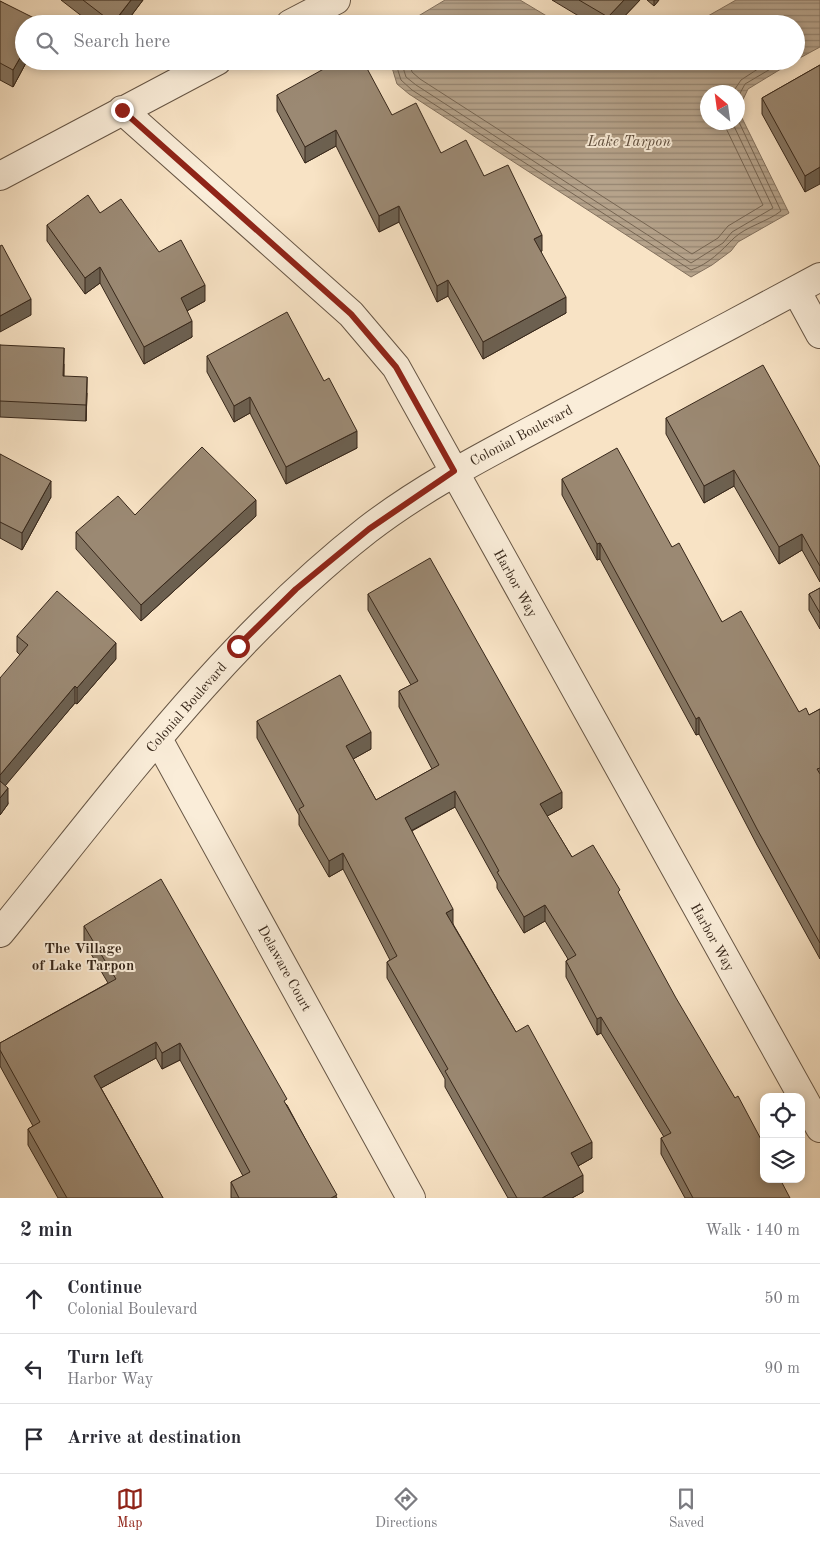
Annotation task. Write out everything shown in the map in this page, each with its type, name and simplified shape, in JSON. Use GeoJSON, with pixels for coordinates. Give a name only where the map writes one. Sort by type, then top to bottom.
{"type":"FeatureCollection","features":[{"type":"Feature","properties":{"kind":"street"},"geometry":{"type":"LineString","coordinates":[[307,15],[336,0]]}},
{"type":"Feature","properties":{"kind":"street"},"geometry":{"type":"LineString","coordinates":[[0,176],[200,70]]}},
{"type":"Feature","properties":{"kind":"street","name":"Harbor Way"},"geometry":{"type":"LineString","coordinates":[[122,110],[351,314],[396,367],[820,1128]]}},
{"type":"Feature","properties":{"kind":"street","name":"Colonial Boulevard"},"geometry":{"type":"LineString","coordinates":[[0,933],[158,739],[238,646],[296,589],[369,529],[454,471],[820,277]]}},
{"type":"Feature","properties":{"kind":"street"},"geometry":{"type":"LineString","coordinates":[[796,290],[820,334]]}},
{"type":"Feature","properties":{"kind":"street","name":"Delaware Court"},"geometry":{"type":"LineString","coordinates":[[158,739],[411,1198]]}},
{"type":"Feature","properties":{"kind":"water"},"geometry":{"type":"Polygon","coordinates":[[[445,0],[520,0],[545,15],[420,15],[445,0]]]}},
{"type":"Feature","properties":{"kind":"water"},"geometry":{"type":"Polygon","coordinates":[[[736,0],[820,0],[820,47],[805,55],[805,15],[710,15],[736,0]]]}},
{"type":"Feature","properties":{"kind":"water","name":"Lake Tarpon"},"geometry":{"type":"Polygon","coordinates":[[[393,70],[779,70],[748,89],[745,95],[745,85],[700,85],[700,130],[745,130],[745,124],[789,213],[738,242],[731,251],[691,277],[409,94],[397,84],[393,70]]]}},
{"type":"Feature","properties":{"kind":"building"},"geometry":{"type":"Polygon","coordinates":[[[83,0],[131,0],[119,15],[103,15],[83,0]]]}},
{"type":"Feature","properties":{"kind":"building"},"geometry":{"type":"Polygon","coordinates":[[[579,0],[624,0],[610,15],[605,15],[579,0]]]}},
{"type":"Feature","properties":{"kind":"building"},"geometry":{"type":"Polygon","coordinates":[[[0,1],[28,15],[15,15],[15,67],[13,70],[0,63],[0,1]]]}},
{"type":"Feature","properties":{"kind":"building"},"geometry":{"type":"Polygon","coordinates":[[[820,65],[820,167],[805,176],[762,98],[820,65]]]}},
{"type":"Feature","properties":{"kind":"building"},"geometry":{"type":"Polygon","coordinates":[[[322,70],[368,70],[392,115],[416,103],[441,153],[466,140],[484,176],[508,165],[542,235],[534,239],[566,297],[483,342],[448,280],[437,286],[399,206],[379,216],[336,130],[305,147],[277,95],[322,70]]]}},
{"type":"Feature","properties":{"kind":"building"},"geometry":{"type":"Polygon","coordinates":[[[88,195],[100,213],[121,199],[159,252],[181,240],[205,285],[181,298],[192,321],[144,347],[100,267],[85,278],[47,225],[88,195]]]}},
{"type":"Feature","properties":{"kind":"building"},"geometry":{"type":"Polygon","coordinates":[[[2,245],[31,299],[0,316],[0,246],[2,245]]]}},
{"type":"Feature","properties":{"kind":"building"},"geometry":{"type":"Polygon","coordinates":[[[287,312],[324,381],[329,378],[357,431],[286,467],[250,397],[234,406],[207,356],[287,312]]]}},
{"type":"Feature","properties":{"kind":"building"},"geometry":{"type":"Polygon","coordinates":[[[0,345],[64,348],[63,376],[87,377],[86,405],[0,401],[0,345]]]}},
{"type":"Feature","properties":{"kind":"building"},"geometry":{"type":"Polygon","coordinates":[[[763,365],[820,467],[820,566],[802,534],[779,547],[734,470],[704,486],[666,418],[763,365]]]}},
{"type":"Feature","properties":{"kind":"building"},"geometry":{"type":"Polygon","coordinates":[[[202,447],[256,500],[141,605],[76,532],[118,496],[135,515],[202,447]]]}},
{"type":"Feature","properties":{"kind":"building"},"geometry":{"type":"Polygon","coordinates":[[[617,448],[672,547],[679,543],[722,622],[741,611],[799,712],[806,708],[809,715],[820,709],[820,768],[817,769],[820,774],[820,943],[757,829],[699,717],[696,719],[600,543],[597,544],[562,479],[617,448]]]}},
{"type":"Feature","properties":{"kind":"building"},"geometry":{"type":"Polygon","coordinates":[[[0,454],[51,481],[22,533],[0,522],[0,454]]]}},
{"type":"Feature","properties":{"kind":"building"},"geometry":{"type":"Polygon","coordinates":[[[430,558],[562,792],[540,804],[572,857],[593,845],[620,890],[618,892],[676,998],[735,1098],[738,1096],[760,1137],[760,1183],[782,1183],[790,1198],[693,1198],[661,1138],[671,1133],[601,1017],[597,1019],[566,961],[576,955],[545,905],[524,917],[497,872],[499,871],[455,791],[405,818],[453,909],[446,913],[516,1032],[528,1025],[592,1142],[571,1153],[583,1175],[542,1198],[517,1198],[445,1071],[448,1069],[387,962],[397,956],[343,853],[329,861],[299,809],[304,806],[257,721],[340,675],[371,732],[346,746],[376,800],[439,765],[399,691],[418,681],[368,594],[430,558]]]}},
{"type":"Feature","properties":{"kind":"building"},"geometry":{"type":"Polygon","coordinates":[[[820,588],[820,613],[809,594],[820,588]]]}},
{"type":"Feature","properties":{"kind":"building"},"geometry":{"type":"Polygon","coordinates":[[[57,591],[116,643],[77,688],[75,686],[0,775],[0,678],[28,645],[17,636],[57,591]]]}},
{"type":"Feature","properties":{"kind":"building"},"geometry":{"type":"Polygon","coordinates":[[[0,781],[8,788],[0,798],[0,781]]]}},
{"type":"Feature","properties":{"kind":"building"},"geometry":{"type":"Polygon","coordinates":[[[161,879],[287,1099],[284,1101],[337,1195],[331,1198],[239,1198],[231,1182],[250,1172],[180,1043],[162,1053],[156,1042],[94,1076],[163,1198],[67,1198],[28,1129],[40,1122],[0,1050],[0,1043],[116,979],[84,926],[161,879]]]}},
{"type":"Feature","properties":{"kind":"district","name":"The Village of Lake Tarpon"},"geometry":{"type":"Point","coordinates":[83,956]}},
{"type":"Feature","properties":{"kind":"route"},"geometry":{"type":"LineString","coordinates":[[122,110],[351,314],[396,367],[454,471],[369,529],[296,589],[238,646]]}}]}
